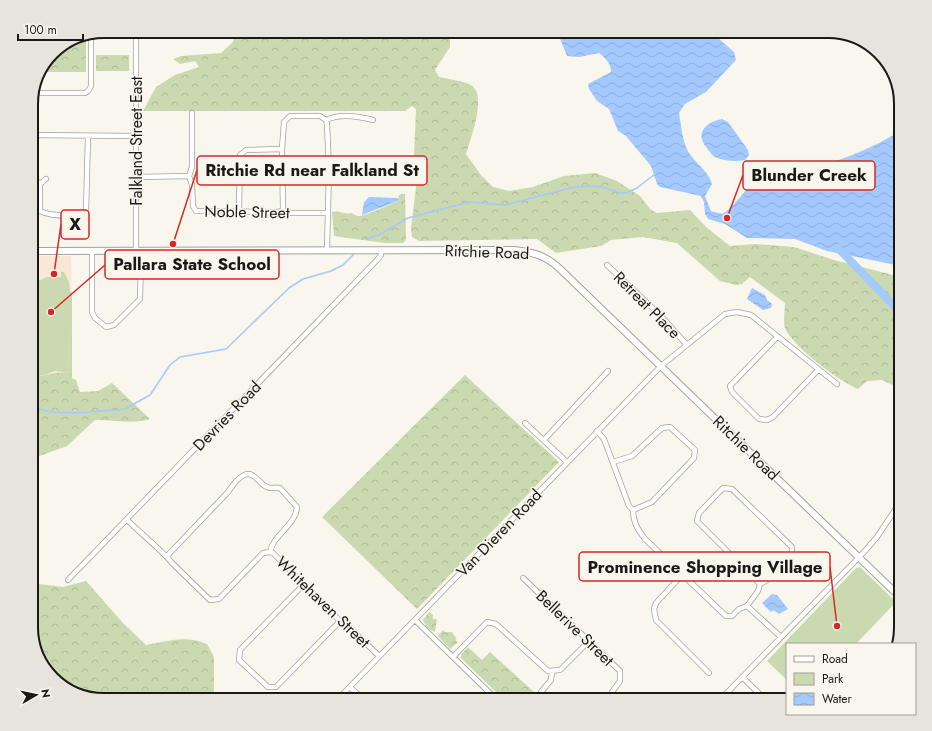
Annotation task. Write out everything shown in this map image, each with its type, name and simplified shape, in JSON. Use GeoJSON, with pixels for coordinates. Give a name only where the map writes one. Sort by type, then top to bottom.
{"type":"FeatureCollection","features":[{"type":"Feature","properties":{"kind":"street","name":"Falkland Street East"},"geometry":{"type":"LineString","coordinates":[[136,38],[136,250]]}},
{"type":"Feature","properties":{"kind":"street"},"geometry":{"type":"LineString","coordinates":[[39,93],[85,93],[88,91],[91,86],[91,39]]}},
{"type":"Feature","properties":{"kind":"street","name":"Noble Street"},"geometry":{"type":"LineString","coordinates":[[192,113],[192,168],[189,176],[192,185],[193,206],[196,211],[278,212],[283,210],[291,213],[327,213]]}},
{"type":"Feature","properties":{"kind":"street"},"geometry":{"type":"LineString","coordinates":[[283,210],[282,149],[286,119],[290,116],[320,116],[326,120]]}},
{"type":"Feature","properties":{"kind":"street"},"geometry":{"type":"LineString","coordinates":[[326,120],[334,116],[361,117],[373,120]]}},
{"type":"Feature","properties":{"kind":"street"},"geometry":{"type":"LineString","coordinates":[[326,120],[329,170],[327,250]]}},
{"type":"Feature","properties":{"kind":"street"},"geometry":{"type":"LineString","coordinates":[[38,135],[136,136]]}},
{"type":"Feature","properties":{"kind":"street"},"geometry":{"type":"LineString","coordinates":[[46,179],[40,184],[40,211],[45,214],[76,215],[83,214],[86,211],[88,136]]}},
{"type":"Feature","properties":{"kind":"street"},"geometry":{"type":"LineString","coordinates":[[239,211],[240,155],[242,152],[246,150],[282,149]]}},
{"type":"Feature","properties":{"kind":"street"},"geometry":{"type":"LineString","coordinates":[[329,170],[384,169],[396,166]]}},
{"type":"Feature","properties":{"kind":"street"},"geometry":{"type":"LineString","coordinates":[[136,177],[189,176]]}},
{"type":"Feature","properties":{"kind":"street","name":"Devries Road"},"geometry":{"type":"LineString","coordinates":[[68,580],[377,260],[381,255],[381,250]]}},
{"type":"Feature","properties":{"kind":"street","name":"Ritchie Road"},"geometry":{"type":"LineString","coordinates":[[38,251],[514,250],[538,254],[550,260],[559,268],[894,591]]}},
{"type":"Feature","properties":{"kind":"street"},"geometry":{"type":"LineString","coordinates":[[92,252],[92,312],[98,321],[108,328],[114,325],[140,298],[141,260]]}},
{"type":"Feature","properties":{"kind":"street","name":"Retreat Place"},"geometry":{"type":"LineString","coordinates":[[607,266],[662,317],[686,344]]}},
{"type":"Feature","properties":{"kind":"street","name":"Van Dieren Road"},"geometry":{"type":"LineString","coordinates":[[344,693],[596,431],[661,366],[686,344],[725,314],[737,312],[751,315],[837,384]]}},
{"type":"Feature","properties":{"kind":"street"},"geometry":{"type":"LineString","coordinates":[[777,337],[730,386],[732,392],[759,419],[767,420],[773,417],[818,370]]}},
{"type":"Feature","properties":{"kind":"street"},"geometry":{"type":"LineString","coordinates":[[544,440],[608,371]]}},
{"type":"Feature","properties":{"kind":"street"},"geometry":{"type":"LineString","coordinates":[[525,423],[567,462]]}},
{"type":"Feature","properties":{"kind":"street"},"geometry":{"type":"LineString","coordinates":[[613,462],[632,456],[666,426],[670,427],[695,450],[694,458],[652,502],[633,510]]}},
{"type":"Feature","properties":{"kind":"street"},"geometry":{"type":"LineString","coordinates":[[596,431],[604,439],[629,506],[633,510],[633,517],[638,531],[726,616],[732,616],[739,609],[747,606],[758,591],[760,584],[770,579],[792,555],[792,547],[732,488],[723,488],[699,513],[697,521],[760,584]]}},
{"type":"Feature","properties":{"kind":"street"},"geometry":{"type":"LineString","coordinates":[[167,556],[232,486],[243,475],[247,474],[252,474],[268,488],[280,488],[297,507],[296,513],[281,535],[273,543],[270,552]]}},
{"type":"Feature","properties":{"kind":"street"},"geometry":{"type":"LineString","coordinates":[[727,693],[859,557],[877,537],[894,512]]}},
{"type":"Feature","properties":{"kind":"street","name":"Whitehaven Street"},"geometry":{"type":"LineString","coordinates":[[127,520],[160,552],[167,556],[171,562],[210,600],[215,601],[263,553],[270,552],[303,585],[321,600],[340,621],[345,623],[379,656]]}},
{"type":"Feature","properties":{"kind":"street"},"geometry":{"type":"LineString","coordinates":[[682,575],[656,603],[654,609],[656,620],[710,673]]}},
{"type":"Feature","properties":{"kind":"street","name":"Bellerive Street"},"geometry":{"type":"LineString","coordinates":[[523,578],[620,671],[620,681],[612,693]]}},
{"type":"Feature","properties":{"kind":"street"},"geometry":{"type":"LineString","coordinates":[[303,585],[240,650],[239,660],[268,687],[276,687],[340,621]]}},
{"type":"Feature","properties":{"kind":"street"},"geometry":{"type":"LineString","coordinates":[[747,606],[781,636]]}},
{"type":"Feature","properties":{"kind":"street"},"geometry":{"type":"LineString","coordinates":[[414,620],[491,693]]}},
{"type":"Feature","properties":{"kind":"street"},"geometry":{"type":"LineString","coordinates":[[453,657],[484,624],[492,621],[543,668],[552,672],[560,670],[590,641]]}},
{"type":"Feature","properties":{"kind":"street"},"geometry":{"type":"LineString","coordinates":[[541,693],[551,680],[552,672]]}},
{"type":"Feature","properties":{"kind":"street"},"geometry":{"type":"LineString","coordinates":[[742,678],[758,693]]}},
{"type":"Feature","properties":{"kind":"street"},"geometry":{"type":"LineString","coordinates":[[350,687],[356,693]]}},
{"type":"Feature","properties":{"kind":"shaded area"},"geometry":{"type":"Polygon","coordinates":[[[38,256],[71,256],[72,373],[38,376],[38,256]]]}},
{"type":"Feature","properties":{"kind":"green space"},"geometry":{"type":"Polygon","coordinates":[[[234,38],[450,38],[450,47],[435,70],[439,77],[469,84],[476,91],[478,108],[474,129],[466,154],[481,175],[493,187],[509,191],[533,187],[564,176],[595,173],[617,181],[640,196],[650,209],[657,213],[690,210],[706,227],[730,246],[755,244],[794,247],[834,260],[894,275],[894,386],[882,380],[867,381],[858,389],[840,379],[817,363],[790,336],[784,325],[785,303],[750,277],[742,284],[736,285],[720,281],[677,243],[643,237],[611,240],[601,246],[556,253],[537,239],[419,241],[412,237],[411,228],[416,188],[415,172],[417,162],[414,155],[416,109],[412,106],[405,111],[143,111],[156,87],[175,75],[199,67],[195,61],[180,64],[173,59],[181,56],[221,53],[233,42],[234,38]]]}},
{"type":"Feature","properties":{"kind":"green space"},"geometry":{"type":"Polygon","coordinates":[[[86,41],[86,72],[46,72],[57,57],[67,49],[86,41]]]}},
{"type":"Feature","properties":{"kind":"green space"},"geometry":{"type":"Polygon","coordinates":[[[96,55],[129,55],[129,71],[96,71],[96,55]]]}},
{"type":"Feature","properties":{"kind":"green space"},"geometry":{"type":"Polygon","coordinates":[[[405,194],[406,240],[403,243],[385,243],[334,236],[332,212],[352,213],[356,216],[361,216],[379,210],[400,200],[398,196],[405,194]]]}},
{"type":"Feature","properties":{"kind":"green space"},"geometry":{"type":"Polygon","coordinates":[[[61,272],[64,272],[69,282],[70,292],[72,292],[72,331],[68,334],[69,373],[55,371],[38,376],[38,281],[47,277],[61,277],[61,272]]]}},
{"type":"Feature","properties":{"kind":"green space"},"geometry":{"type":"Polygon","coordinates":[[[72,331],[72,378],[76,380],[80,392],[98,391],[112,383],[150,419],[137,422],[95,420],[67,446],[38,456],[38,376],[69,373],[68,334],[72,331]]]}},
{"type":"Feature","properties":{"kind":"green space"},"geometry":{"type":"Polygon","coordinates":[[[465,375],[559,462],[417,609],[322,517],[465,375]]]}},
{"type":"Feature","properties":{"kind":"green space"},"geometry":{"type":"Polygon","coordinates":[[[860,567],[894,600],[894,604],[857,643],[786,643],[786,679],[767,661],[856,568],[860,567]]]}},
{"type":"Feature","properties":{"kind":"green space"},"geometry":{"type":"Polygon","coordinates":[[[86,581],[123,623],[146,645],[184,639],[199,641],[207,644],[214,657],[214,693],[104,693],[82,690],[75,686],[54,671],[43,653],[38,632],[38,584],[63,587],[86,581]]]}},
{"type":"Feature","properties":{"kind":"green space"},"geometry":{"type":"Polygon","coordinates":[[[429,612],[433,615],[433,619],[437,619],[435,632],[427,628],[423,620],[429,612]]]}},
{"type":"Feature","properties":{"kind":"green space"},"geometry":{"type":"Polygon","coordinates":[[[443,630],[445,632],[452,632],[456,638],[457,643],[450,649],[438,636],[443,630]]]}},
{"type":"Feature","properties":{"kind":"green space"},"geometry":{"type":"Polygon","coordinates":[[[468,647],[482,660],[490,652],[534,692],[497,693],[461,658],[461,655],[468,647]]]}},
{"type":"Feature","properties":{"kind":"water"},"geometry":{"type":"Polygon","coordinates":[[[560,38],[718,38],[734,52],[736,60],[706,92],[685,104],[679,113],[686,147],[692,157],[707,174],[712,184],[705,196],[711,211],[722,214],[727,211],[749,187],[754,176],[759,172],[772,168],[813,167],[836,161],[894,135],[894,265],[827,251],[795,239],[747,238],[725,224],[708,219],[705,214],[704,202],[701,196],[660,187],[657,184],[651,166],[626,136],[618,131],[609,109],[597,101],[589,89],[588,84],[611,72],[608,62],[604,57],[599,53],[579,57],[567,56],[560,38]]]}},
{"type":"Feature","properties":{"kind":"water"},"geometry":{"type":"Polygon","coordinates":[[[722,119],[728,122],[748,150],[749,155],[745,160],[730,161],[715,157],[703,143],[702,133],[704,129],[716,120],[722,119]]]}},
{"type":"Feature","properties":{"kind":"water"},"geometry":{"type":"Polygon","coordinates":[[[369,197],[398,198],[400,200],[362,215],[364,202],[369,197]]]}},
{"type":"Feature","properties":{"kind":"water"},"geometry":{"type":"Polygon","coordinates":[[[752,288],[765,295],[767,300],[772,304],[771,308],[763,310],[747,299],[752,288]]]}},
{"type":"Feature","properties":{"kind":"water"},"geometry":{"type":"Polygon","coordinates":[[[772,594],[777,595],[788,609],[779,614],[773,610],[771,612],[762,603],[772,594]]]}},
{"type":"Feature","properties":{"kind":"waterway"},"geometry":{"type":"LineString","coordinates":[[366,239],[379,235],[408,218],[469,202],[505,205],[570,188],[586,186],[602,187],[621,193],[626,193],[637,188],[655,174]]}},
{"type":"Feature","properties":{"kind":"waterway"},"geometry":{"type":"LineString","coordinates":[[838,248],[894,306]]}},
{"type":"Feature","properties":{"kind":"waterway"},"geometry":{"type":"LineString","coordinates":[[38,409],[51,412],[75,413],[125,409],[150,395],[170,365],[180,357],[226,349],[289,288],[303,279],[331,271],[343,265],[354,254]]}},
{"type":"Feature","properties":{"kind":"place","name":"Blunder Creek"},"geometry":{"type":"Point","coordinates":[727,218]}},
{"type":"Feature","properties":{"kind":"place","name":"Ritchie Rd near Falkland St"},"geometry":{"type":"Point","coordinates":[173,244]}},
{"type":"Feature","properties":{"kind":"place","name":"X"},"geometry":{"type":"Point","coordinates":[54,274]}},
{"type":"Feature","properties":{"kind":"place","name":"Pallara State School"},"geometry":{"type":"Point","coordinates":[51,312]}},
{"type":"Feature","properties":{"kind":"place","name":"Prominence Shopping Village"},"geometry":{"type":"Point","coordinates":[837,626]}}]}
